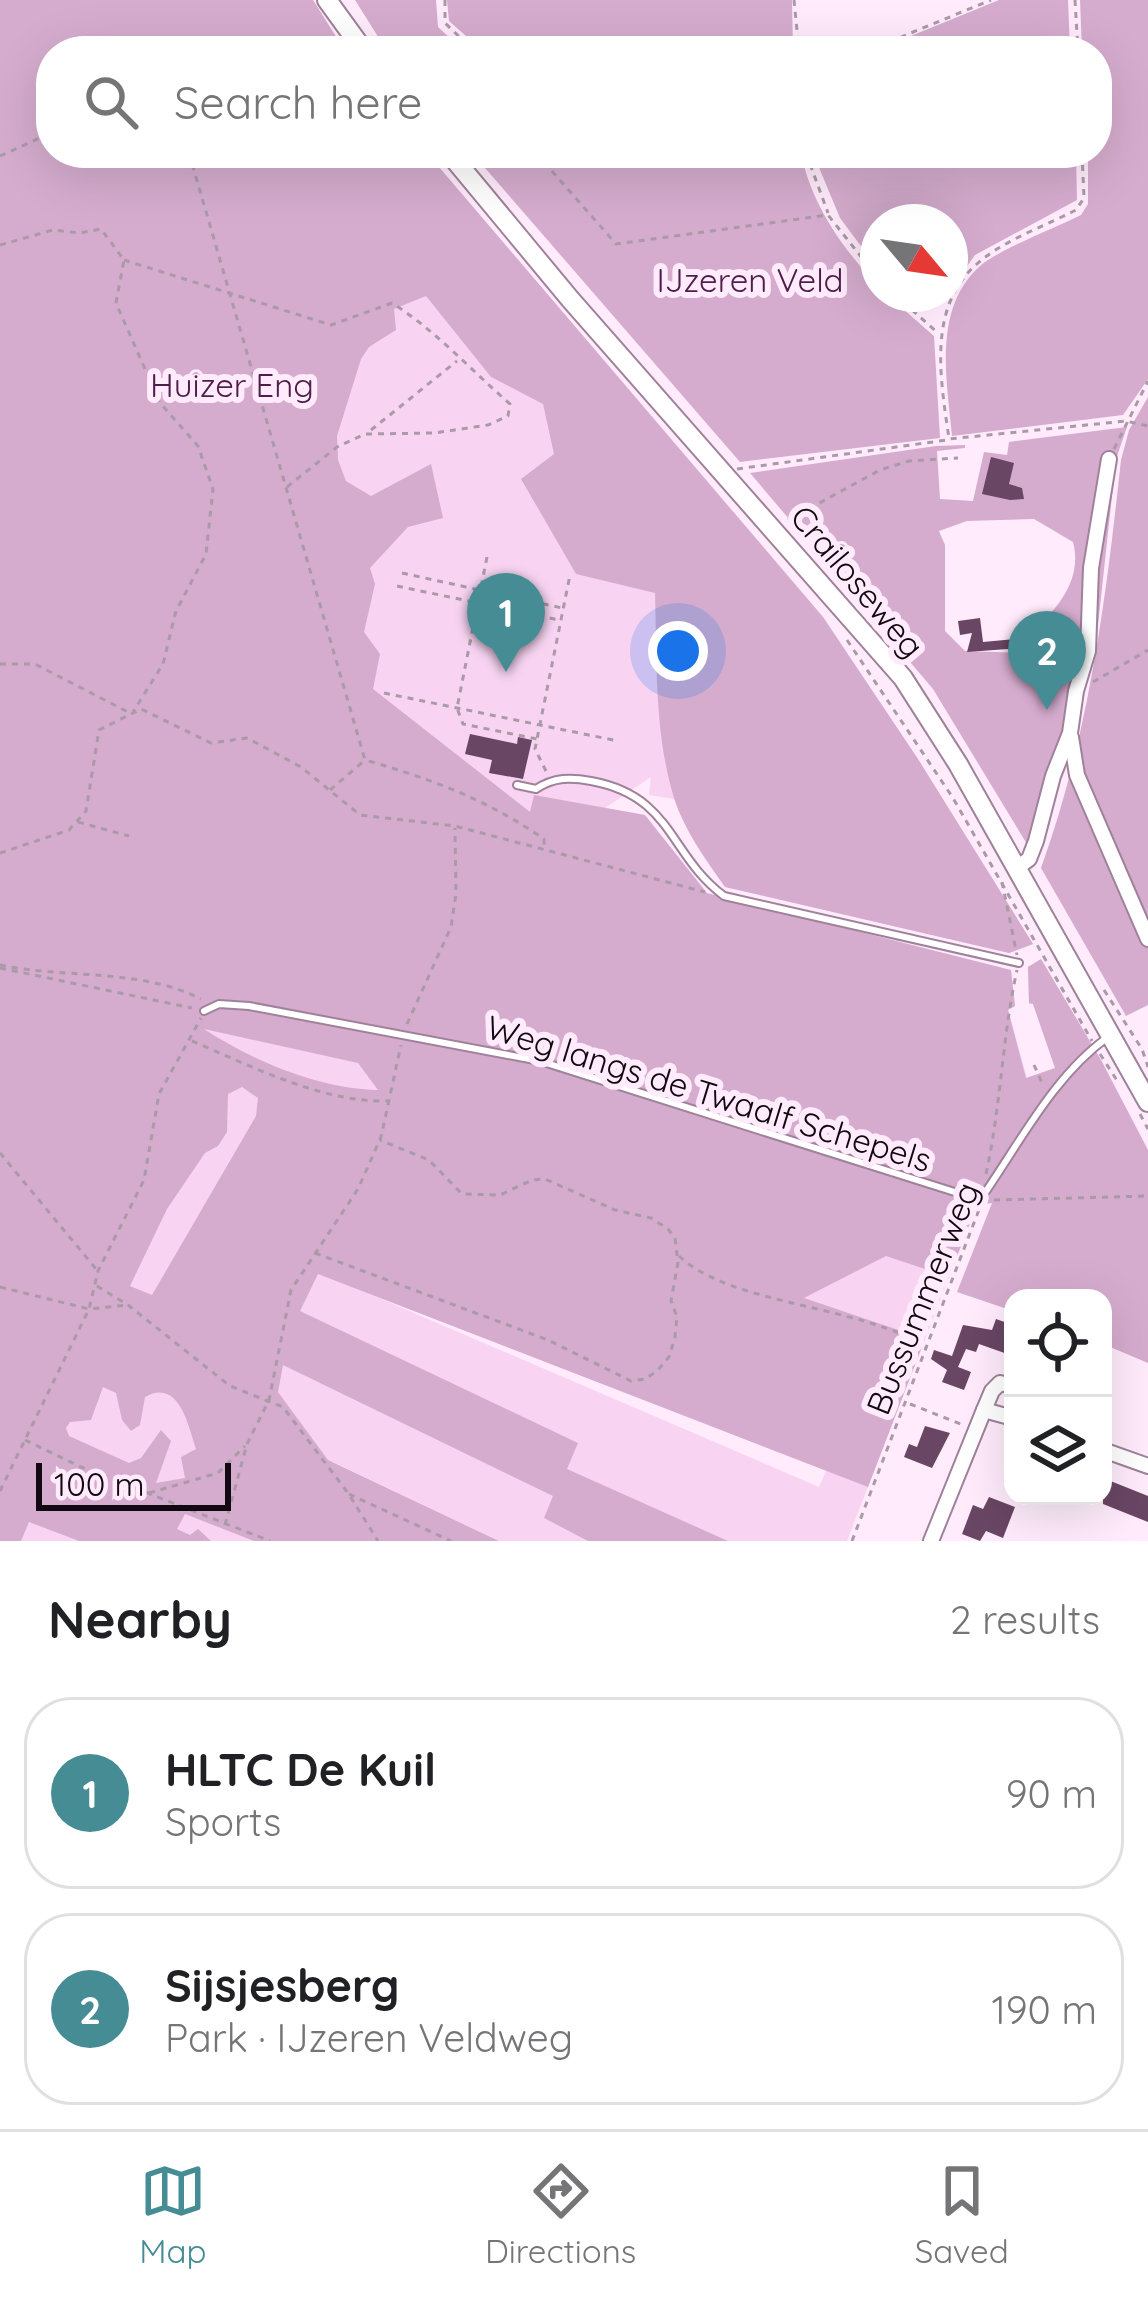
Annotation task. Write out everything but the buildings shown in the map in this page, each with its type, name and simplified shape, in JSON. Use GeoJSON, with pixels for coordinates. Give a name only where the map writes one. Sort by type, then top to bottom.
{"type":"FeatureCollection","features":[{"type":"Feature","properties":{"kind":"main road"},"geometry":{"type":"LineString","coordinates":[[327,0],[353,36]]}},
{"type":"Feature","properties":{"kind":"main road","name":"Crailoseweg"},"geometry":{"type":"LineString","coordinates":[[461,168],[570,299],[903,678],[958,764],[1009,873],[1028,888],[1148,1102]]}},
{"type":"Feature","properties":{"kind":"street"},"geometry":{"type":"LineString","coordinates":[[1009,873],[1029,859],[1070,733],[1088,651],[1091,568],[1109,459]]}},
{"type":"Feature","properties":{"kind":"street"},"geometry":{"type":"LineString","coordinates":[[1070,733],[1077,775],[1148,939]]}},
{"type":"Feature","properties":{"kind":"street"},"geometry":{"type":"LineString","coordinates":[[931,1541],[992,1390],[1004,1384]]}},
{"type":"Feature","properties":{"kind":"street"},"geometry":{"type":"LineString","coordinates":[[984,1410],[1004,1416]]}},
{"type":"Feature","properties":{"kind":"street"},"geometry":{"type":"LineString","coordinates":[[1112,1453],[1148,1466]]}},
{"type":"Feature","properties":{"kind":"lane"},"geometry":{"type":"LineString","coordinates":[[517,785],[536,789],[550,780],[577,778],[615,785],[645,801],[710,885],[724,896],[1021,963]]}},
{"type":"Feature","properties":{"kind":"lane","name":"Weg langs de Twaalf Schepels"},"geometry":{"type":"LineString","coordinates":[[208,1010],[219,1004],[248,1006],[540,1061],[980,1200]]}},
{"type":"Feature","properties":{"kind":"lane","name":"Bussummerweg"},"geometry":{"type":"LineString","coordinates":[[980,1200],[1049,1100],[1095,1046],[1111,1035]]}},
{"type":"Feature","properties":{"kind":"path"},"geometry":{"type":"LineString","coordinates":[[446,0],[445,23],[458,36]]}},
{"type":"Feature","properties":{"kind":"path"},"geometry":{"type":"LineString","coordinates":[[794,0],[798,36]]}},
{"type":"Feature","properties":{"kind":"path"},"geometry":{"type":"LineString","coordinates":[[903,36],[991,0]]}},
{"type":"Feature","properties":{"kind":"path"},"geometry":{"type":"LineString","coordinates":[[1076,0],[1077,36]]}},
{"type":"Feature","properties":{"kind":"path"},"geometry":{"type":"LineString","coordinates":[[0,155],[36,139]]}},
{"type":"Feature","properties":{"kind":"path"},"geometry":{"type":"LineString","coordinates":[[193,168],[365,760]]}},
{"type":"Feature","properties":{"kind":"path"},"geometry":{"type":"LineString","coordinates":[[549,168],[616,244],[828,214]]}},
{"type":"Feature","properties":{"kind":"path"},"geometry":{"type":"LineString","coordinates":[[811,168],[828,214],[860,255]]}},
{"type":"Feature","properties":{"kind":"path"},"geometry":{"type":"LineString","coordinates":[[949,439],[941,335],[955,294],[976,264],[1076,210],[1084,198],[1083,168]]}},
{"type":"Feature","properties":{"kind":"path"},"geometry":{"type":"LineString","coordinates":[[0,245],[53,230],[101,229],[124,260],[331,326],[392,303],[424,323],[511,404],[508,416],[488,425],[434,433],[365,434]]}},
{"type":"Feature","properties":{"kind":"path"},"geometry":{"type":"LineString","coordinates":[[124,260],[116,304],[160,403],[198,446],[213,489],[206,554],[176,611],[163,664],[132,714]]}},
{"type":"Feature","properties":{"kind":"path"},"geometry":{"type":"LineString","coordinates":[[915,312],[941,335]]}},
{"type":"Feature","properties":{"kind":"path"},"geometry":{"type":"LineString","coordinates":[[286,488],[459,360]]}},
{"type":"Feature","properties":{"kind":"path"},"geometry":{"type":"LineString","coordinates":[[1109,459],[1148,381]]}},
{"type":"Feature","properties":{"kind":"path"},"geometry":{"type":"LineString","coordinates":[[729,477],[746,466],[949,439],[1126,421],[1148,428]]}},
{"type":"Feature","properties":{"kind":"path"},"geometry":{"type":"LineString","coordinates":[[776,530],[880,470],[909,461],[958,458]]}},
{"type":"Feature","properties":{"kind":"path"},"geometry":{"type":"LineString","coordinates":[[487,556],[457,708],[463,724],[537,740]]}},
{"type":"Feature","properties":{"kind":"path"},"geometry":{"type":"LineString","coordinates":[[402,573],[563,609]]}},
{"type":"Feature","properties":{"kind":"path"},"geometry":{"type":"LineString","coordinates":[[550,780],[535,749],[570,574]]}},
{"type":"Feature","properties":{"kind":"path"},"geometry":{"type":"LineString","coordinates":[[397,586],[561,620]]}},
{"type":"Feature","properties":{"kind":"path","name":"Crailoseweg"},"geometry":{"type":"LineString","coordinates":[[846,638],[1009,873],[1043,956]]}},
{"type":"Feature","properties":{"kind":"path"},"geometry":{"type":"LineString","coordinates":[[1076,692],[1148,650]]}},
{"type":"Feature","properties":{"kind":"path"},"geometry":{"type":"LineString","coordinates":[[0,664],[35,664],[132,714]]}},
{"type":"Feature","properties":{"kind":"path"},"geometry":{"type":"LineString","coordinates":[[384,693],[618,741]]}},
{"type":"Feature","properties":{"kind":"path"},"geometry":{"type":"LineString","coordinates":[[0,854],[68,830],[86,811],[99,730],[142,709],[211,743],[247,738],[301,767],[360,815],[454,826],[724,896]]}},
{"type":"Feature","properties":{"kind":"path"},"geometry":{"type":"LineString","coordinates":[[330,791],[365,760]]}},
{"type":"Feature","properties":{"kind":"path"},"geometry":{"type":"LineString","coordinates":[[365,760],[438,780],[519,821],[544,838],[544,850]]}},
{"type":"Feature","properties":{"kind":"path"},"geometry":{"type":"LineString","coordinates":[[76,821],[129,836]]}},
{"type":"Feature","properties":{"kind":"path"},"geometry":{"type":"LineString","coordinates":[[225,1525],[247,1444],[269,1400],[291,1289],[358,1189],[380,1140],[403,1034],[451,927],[456,894],[454,826]]}},
{"type":"Feature","properties":{"kind":"path"},"geometry":{"type":"LineString","coordinates":[[1009,873],[1021,963],[1006,1019],[1000,1112],[980,1200],[1148,1196]]}},
{"type":"Feature","properties":{"kind":"path"},"geometry":{"type":"LineString","coordinates":[[0,966],[208,1010]]}},
{"type":"Feature","properties":{"kind":"path"},"geometry":{"type":"LineString","coordinates":[[0,966],[81,977],[142,978],[197,996],[208,1010]]}},
{"type":"Feature","properties":{"kind":"path"},"geometry":{"type":"LineString","coordinates":[[0,1491],[89,1310],[98,1271],[144,1180],[159,1094],[208,1010]]}},
{"type":"Feature","properties":{"kind":"path"},"geometry":{"type":"LineString","coordinates":[[189,1039],[322,1090],[390,1101]]}},
{"type":"Feature","properties":{"kind":"path"},"geometry":{"type":"LineString","coordinates":[[1034,1065],[1049,1100]]}},
{"type":"Feature","properties":{"kind":"path"},"geometry":{"type":"LineString","coordinates":[[315,1253],[548,1340],[631,1382],[645,1379],[669,1357],[677,1316],[671,1301],[677,1255],[668,1229],[651,1218],[615,1210],[545,1179],[500,1195],[462,1193],[429,1160],[380,1140]]}},
{"type":"Feature","properties":{"kind":"path"},"geometry":{"type":"LineString","coordinates":[[0,1153],[98,1271]]}},
{"type":"Feature","properties":{"kind":"path","name":"Bussummerweg"},"geometry":{"type":"LineString","coordinates":[[852,1541],[980,1200]]}},
{"type":"Feature","properties":{"kind":"path"},"geometry":{"type":"LineString","coordinates":[[677,1255],[711,1276],[810,1305],[928,1348]]}},
{"type":"Feature","properties":{"kind":"path"},"geometry":{"type":"LineString","coordinates":[[96,1285],[230,1386],[283,1407],[378,1541]]}},
{"type":"Feature","properties":{"kind":"path"},"geometry":{"type":"LineString","coordinates":[[0,1287],[89,1310],[128,1305]]}},
{"type":"Feature","properties":{"kind":"path"},"geometry":{"type":"LineString","coordinates":[[907,1402],[975,1430]]}},
{"type":"Feature","properties":{"kind":"path"},"geometry":{"type":"LineString","coordinates":[[23,1439],[269,1541]]}},
{"type":"Feature","properties":{"kind":"path"},"geometry":{"type":"LineString","coordinates":[[147,1494],[218,1473],[247,1444]]}},
{"type":"Feature","properties":{"kind":"path"},"geometry":{"type":"LineString","coordinates":[[348,1493],[452,1541]]}},
{"type":"Feature","properties":{"kind":"green space","name":"Huizer Eng"},"geometry":{"type":"Polygon","coordinates":[[[0,0],[313,0],[336,36],[36,36],[36,168],[440,168],[823,617],[1033,944],[1009,953],[725,887],[684,822],[668,773],[658,696],[655,593],[576,574],[521,479],[554,454],[543,404],[491,377],[426,296],[394,309],[396,330],[369,347],[361,359],[337,436],[338,460],[346,481],[371,496],[431,464],[443,518],[408,527],[370,568],[375,584],[364,632],[380,654],[373,689],[530,812],[534,795],[645,815],[707,893],[1011,970],[1015,1006],[1008,1010],[1026,1078],[1055,1068],[1029,1003],[1028,967],[1041,959],[1148,1150],[1148,1363],[1112,1348],[1112,1289],[1004,1289],[1004,1308],[957,1292],[992,1203],[977,1205],[949,1277],[886,1256],[804,1298],[925,1339],[868,1487],[318,1274],[300,1311],[578,1443],[567,1469],[728,1541],[588,1541],[544,1518],[553,1496],[283,1365],[278,1392],[328,1460],[499,1541],[254,1541],[185,1514],[177,1529],[190,1535],[198,1529],[211,1541],[79,1541],[29,1522],[21,1541],[0,1541],[0,0]],[[204,1029],[287,1071],[333,1085],[378,1090],[358,1063],[204,1029]],[[242,1087],[228,1094],[227,1132],[218,1146],[205,1153],[167,1209],[130,1286],[152,1295],[256,1116],[258,1098],[242,1087]],[[103,1387],[91,1420],[70,1422],[69,1436],[129,1463],[141,1458],[161,1430],[171,1441],[156,1483],[185,1478],[181,1457],[196,1449],[174,1399],[157,1393],[145,1397],[140,1425],[131,1431],[122,1420],[116,1393],[103,1387]]]}},
{"type":"Feature","properties":{"kind":"green space","name":"Huizer Eng"},"geometry":{"type":"Polygon","coordinates":[[[313,0],[336,36],[38,36],[313,0]]]}},
{"type":"Feature","properties":{"kind":"green space"},"geometry":{"type":"Polygon","coordinates":[[[355,0],[436,0],[438,27],[448,36],[378,36],[355,0]]]}},
{"type":"Feature","properties":{"kind":"green space"},"geometry":{"type":"Polygon","coordinates":[[[447,0],[792,0],[793,36],[466,36],[449,21],[447,0]]]}},
{"type":"Feature","properties":{"kind":"green space"},"geometry":{"type":"Polygon","coordinates":[[[999,0],[1068,0],[1069,36],[911,36],[999,0]]]}},
{"type":"Feature","properties":{"kind":"green space"},"geometry":{"type":"Polygon","coordinates":[[[1080,0],[1148,0],[1148,379],[1123,415],[952,436],[946,346],[952,312],[968,312],[968,280],[989,259],[1081,215],[1088,204],[1088,168],[1112,168],[1112,36],[1081,36],[1080,0]]]}},
{"type":"Feature","properties":{"kind":"green space","name":"Huizer Eng"},"geometry":{"type":"Polygon","coordinates":[[[36,36],[36,168],[440,168],[823,617],[1033,944],[1009,953],[725,887],[674,799],[649,795],[651,777],[605,808],[645,815],[400,1107],[1011,970],[1015,1006],[1008,1009],[1027,1078],[1055,1068],[1033,1004],[1029,1004],[1028,967],[1041,959],[1148,1150],[977,1205],[847,1541],[499,1541],[331,1461],[428,1541],[0,1541],[0,41],[36,36]],[[307,1267],[819,1487],[889,1328],[307,1267]]]}},
{"type":"Feature","properties":{"kind":"green space","name":"IJzeren Veld"},"geometry":{"type":"Polygon","coordinates":[[[485,168],[805,168],[821,208],[860,265],[860,312],[907,312],[934,336],[940,438],[740,462],[485,168]]]}},
{"type":"Feature","properties":{"kind":"green space"},"geometry":{"type":"Polygon","coordinates":[[[819,168],[1076,168],[1077,200],[975,255],[968,265],[968,204],[860,204],[860,245],[840,218],[819,168]]]}},
{"type":"Feature","properties":{"kind":"green space"},"geometry":{"type":"Polygon","coordinates":[[[1148,397],[1148,1005],[1126,1016],[1041,868],[1083,717],[1102,615],[1121,460],[1129,430],[1148,397]]]}},
{"type":"Feature","properties":{"kind":"green space"},"geometry":{"type":"Polygon","coordinates":[[[1127,427],[1116,459],[1097,634],[1045,619],[1070,584],[1073,542],[1034,519],[967,521],[939,531],[945,545],[945,631],[965,651],[1055,654],[1084,660],[1033,854],[933,689],[750,473],[965,445],[937,451],[940,499],[973,501],[984,452],[1007,455],[1009,442],[1127,427]]]}},
{"type":"Feature","properties":{"kind":"place","name":"HLTC De Kuil"},"geometry":{"type":"Point","coordinates":[506,672]}},
{"type":"Feature","properties":{"kind":"place","name":"Sijsjesberg"},"geometry":{"type":"Point","coordinates":[1047,710]}}]}
